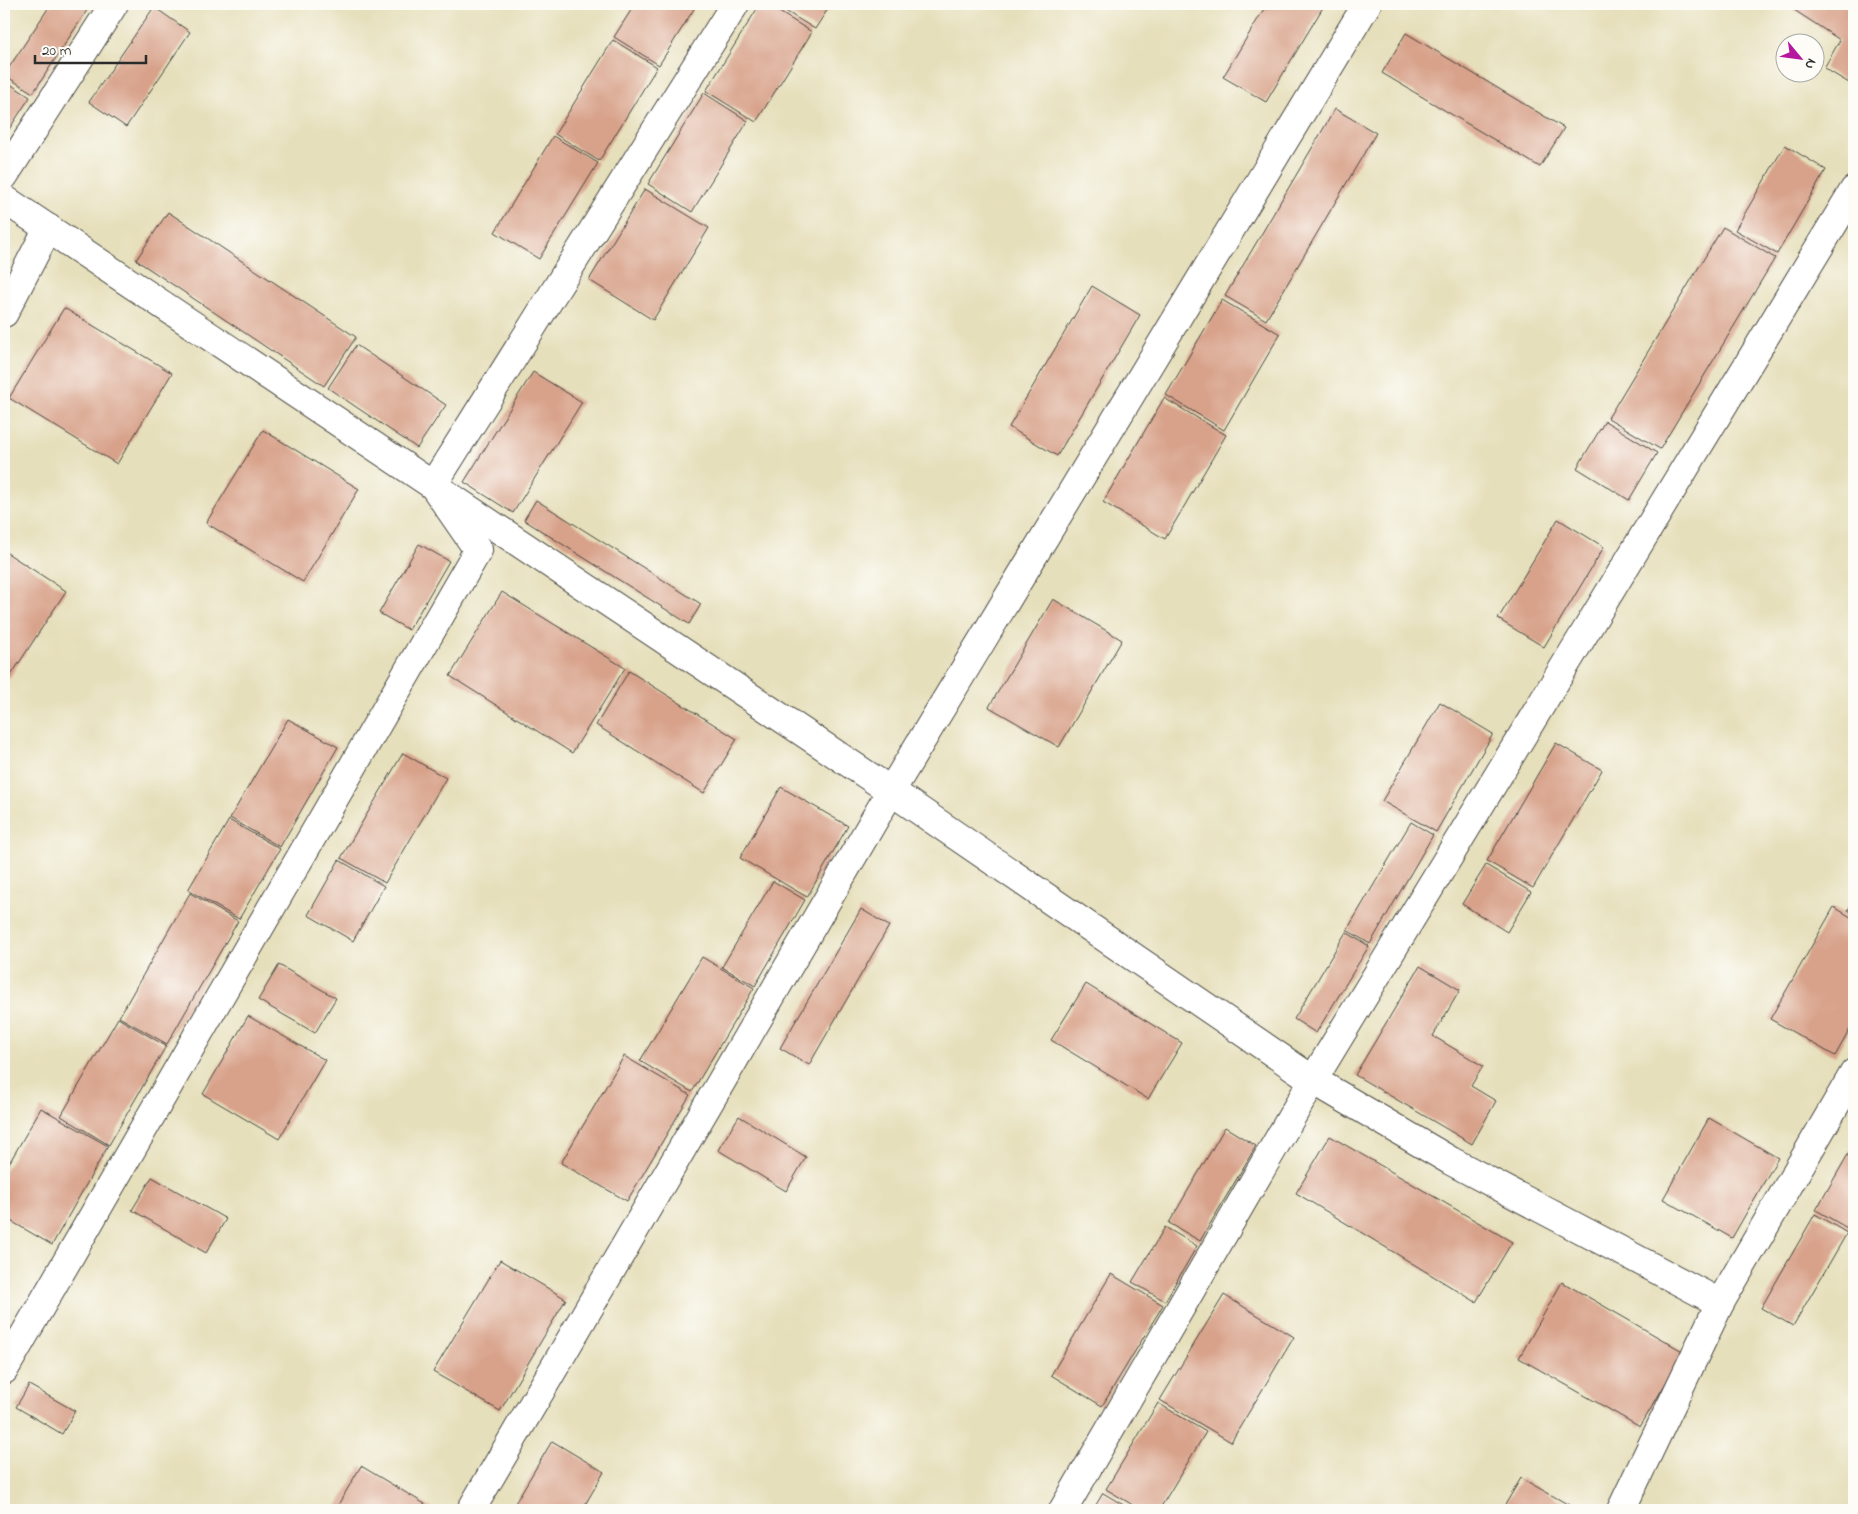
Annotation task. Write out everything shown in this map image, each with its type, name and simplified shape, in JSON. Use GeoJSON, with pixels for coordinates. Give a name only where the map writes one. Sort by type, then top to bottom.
{"type":"FeatureCollection","features":[{"type":"Feature","properties":{"kind":"street"},"geometry":{"type":"LineString","coordinates":[[4,176],[114,4]]}},
{"type":"Feature","properties":{"kind":"street"},"geometry":{"type":"LineString","coordinates":[[433,485],[735,4]]}},
{"type":"Feature","properties":{"kind":"street"},"geometry":{"type":"LineString","coordinates":[[470,1510],[891,791],[1367,4]]}},
{"type":"Feature","properties":{"kind":"street"},"geometry":{"type":"LineString","coordinates":[[1063,1510],[1313,1080],[1854,190]]}},
{"type":"Feature","properties":{"kind":"street"},"geometry":{"type":"LineString","coordinates":[[4,198],[891,791],[1313,1080],[1452,1161],[1720,1303]]}},
{"type":"Feature","properties":{"kind":"street"},"geometry":{"type":"LineString","coordinates":[[4,313],[48,228]]}},
{"type":"Feature","properties":{"kind":"street"},"geometry":{"type":"LineString","coordinates":[[4,1370],[478,550],[433,485]]}},
{"type":"Feature","properties":{"kind":"street"},"geometry":{"type":"LineString","coordinates":[[1620,1510],[1720,1303],[1854,1073]]}},
{"type":"Feature","properties":{"kind":"building"},"geometry":{"type":"Polygon","coordinates":[[[51,4],[91,4],[33,93],[4,75],[51,4]]]}},
{"type":"Feature","properties":{"kind":"building"},"geometry":{"type":"Polygon","coordinates":[[[635,4],[697,4],[659,65],[614,37],[635,4]]]}},
{"type":"Feature","properties":{"kind":"building"},"geometry":{"type":"Polygon","coordinates":[[[760,4],[766,4],[812,32],[756,122],[706,91],[760,4]]]}},
{"type":"Feature","properties":{"kind":"building"},"geometry":{"type":"Polygon","coordinates":[[[774,4],[831,4],[815,29],[774,4]]]}},
{"type":"Feature","properties":{"kind":"building"},"geometry":{"type":"Polygon","coordinates":[[[1267,4],[1325,4],[1266,102],[1223,77],[1267,4]]]}},
{"type":"Feature","properties":{"kind":"building"},"geometry":{"type":"Polygon","coordinates":[[[1785,4],[1854,4],[1854,86],[1826,69],[1826,64],[1840,40],[1785,4]]]}},
{"type":"Feature","properties":{"kind":"building"},"geometry":{"type":"Polygon","coordinates":[[[154,7],[190,32],[126,127],[89,102],[154,7]]]}},
{"type":"Feature","properties":{"kind":"building"},"geometry":{"type":"Polygon","coordinates":[[[1406,33],[1564,128],[1540,167],[1382,73],[1406,33]]]}},
{"type":"Feature","properties":{"kind":"building"},"geometry":{"type":"Polygon","coordinates":[[[613,40],[657,67],[599,161],[555,134],[613,40]]]}},
{"type":"Feature","properties":{"kind":"building"},"geometry":{"type":"Polygon","coordinates":[[[4,80],[30,97],[4,137],[4,80]]]}},
{"type":"Feature","properties":{"kind":"building"},"geometry":{"type":"Polygon","coordinates":[[[704,93],[748,121],[692,212],[648,184],[704,93]]]}},
{"type":"Feature","properties":{"kind":"building"},"geometry":{"type":"Polygon","coordinates":[[[1335,109],[1376,133],[1266,320],[1225,296],[1335,109]]]}},
{"type":"Feature","properties":{"kind":"building"},"geometry":{"type":"Polygon","coordinates":[[[553,136],[598,163],[539,259],[495,232],[553,136]]]}},
{"type":"Feature","properties":{"kind":"building"},"geometry":{"type":"Polygon","coordinates":[[[1785,145],[1826,170],[1777,254],[1735,230],[1785,145]]]}},
{"type":"Feature","properties":{"kind":"building"},"geometry":{"type":"Polygon","coordinates":[[[645,189],[709,228],[653,320],[589,280],[645,189]]]}},
{"type":"Feature","properties":{"kind":"building"},"geometry":{"type":"Polygon","coordinates":[[[168,212],[356,337],[324,386],[136,260],[168,212]]]}},
{"type":"Feature","properties":{"kind":"building"},"geometry":{"type":"Polygon","coordinates":[[[1723,227],[1775,258],[1660,449],[1608,418],[1723,227]]]}},
{"type":"Feature","properties":{"kind":"building"},"geometry":{"type":"Polygon","coordinates":[[[1092,286],[1140,315],[1057,456],[1009,427],[1092,286]]]}},
{"type":"Feature","properties":{"kind":"building"},"geometry":{"type":"Polygon","coordinates":[[[1222,300],[1280,334],[1224,430],[1166,395],[1222,300]]]}},
{"type":"Feature","properties":{"kind":"building"},"geometry":{"type":"Polygon","coordinates":[[[64,308],[172,373],[117,464],[9,398],[64,308]]]}},
{"type":"Feature","properties":{"kind":"building"},"geometry":{"type":"Polygon","coordinates":[[[356,345],[446,405],[417,448],[328,388],[356,345]]]}},
{"type":"Feature","properties":{"kind":"building"},"geometry":{"type":"Polygon","coordinates":[[[533,372],[582,402],[513,513],[464,482],[533,372]]]}},
{"type":"Feature","properties":{"kind":"building"},"geometry":{"type":"Polygon","coordinates":[[[1164,398],[1226,435],[1165,539],[1103,502],[1164,398]]]}},
{"type":"Feature","properties":{"kind":"building"},"geometry":{"type":"Polygon","coordinates":[[[1605,421],[1657,453],[1629,500],[1577,468],[1605,421]]]}},
{"type":"Feature","properties":{"kind":"building"},"geometry":{"type":"Polygon","coordinates":[[[263,430],[359,489],[303,582],[206,523],[263,430]]]}},
{"type":"Feature","properties":{"kind":"building"},"geometry":{"type":"Polygon","coordinates":[[[536,500],[701,604],[689,624],[524,520],[536,500]]]}},
{"type":"Feature","properties":{"kind":"building"},"geometry":{"type":"Polygon","coordinates":[[[1558,519],[1604,547],[1544,647],[1498,619],[1558,519]]]}},
{"type":"Feature","properties":{"kind":"building"},"geometry":{"type":"Polygon","coordinates":[[[419,544],[449,561],[409,630],[379,613],[419,544]]]}},
{"type":"Feature","properties":{"kind":"building"},"geometry":{"type":"Polygon","coordinates":[[[4,551],[66,591],[4,686],[4,551]]]}},
{"type":"Feature","properties":{"kind":"building"},"geometry":{"type":"Polygon","coordinates":[[[502,592],[625,668],[572,753],[450,676],[502,592]]]}},
{"type":"Feature","properties":{"kind":"building"},"geometry":{"type":"Polygon","coordinates":[[[1053,599],[1122,640],[1059,747],[989,707],[1053,599]]]}},
{"type":"Feature","properties":{"kind":"building"},"geometry":{"type":"Polygon","coordinates":[[[629,671],[737,739],[704,793],[596,725],[629,671]]]}},
{"type":"Feature","properties":{"kind":"building"},"geometry":{"type":"Polygon","coordinates":[[[1440,702],[1493,734],[1436,832],[1382,801],[1440,702]]]}},
{"type":"Feature","properties":{"kind":"building"},"geometry":{"type":"Polygon","coordinates":[[[288,719],[338,747],[280,847],[230,818],[288,719]]]}},
{"type":"Feature","properties":{"kind":"building"},"geometry":{"type":"Polygon","coordinates":[[[1556,743],[1602,770],[1533,888],[1487,861],[1556,743]]]}},
{"type":"Feature","properties":{"kind":"building"},"geometry":{"type":"Polygon","coordinates":[[[403,753],[446,778],[385,883],[341,858],[403,753]]]}},
{"type":"Feature","properties":{"kind":"building"},"geometry":{"type":"Polygon","coordinates":[[[781,787],[848,826],[807,897],[740,858],[781,787]]]}},
{"type":"Feature","properties":{"kind":"building"},"geometry":{"type":"Polygon","coordinates":[[[229,820],[280,849],[239,919],[188,890],[229,820]]]}},
{"type":"Feature","properties":{"kind":"building"},"geometry":{"type":"Polygon","coordinates":[[[1411,822],[1433,835],[1370,944],[1347,930],[1411,822]]]}},
{"type":"Feature","properties":{"kind":"building"},"geometry":{"type":"Polygon","coordinates":[[[339,860],[384,886],[353,941],[308,915],[339,860]]]}},
{"type":"Feature","properties":{"kind":"building"},"geometry":{"type":"Polygon","coordinates":[[[1486,865],[1531,892],[1507,932],[1462,904],[1486,865]]]}},
{"type":"Feature","properties":{"kind":"building"},"geometry":{"type":"Polygon","coordinates":[[[773,881],[805,900],[755,986],[722,967],[773,881]]]}},
{"type":"Feature","properties":{"kind":"building"},"geometry":{"type":"Polygon","coordinates":[[[190,893],[238,921],[167,1044],[119,1017],[190,893]]]}},
{"type":"Feature","properties":{"kind":"building"},"geometry":{"type":"Polygon","coordinates":[[[1854,899],[1854,914],[1848,910],[1854,899]]]}},
{"type":"Feature","properties":{"kind":"building"},"geometry":{"type":"Polygon","coordinates":[[[1834,907],[1854,919],[1854,1022],[1835,1056],[1770,1019],[1834,907]]]}},
{"type":"Feature","properties":{"kind":"building"},"geometry":{"type":"Polygon","coordinates":[[[861,909],[889,926],[809,1065],[780,1048],[861,909]]]}},
{"type":"Feature","properties":{"kind":"building"},"geometry":{"type":"Polygon","coordinates":[[[1346,932],[1369,946],[1316,1033],[1294,1019],[1346,932]]]}},
{"type":"Feature","properties":{"kind":"building"},"geometry":{"type":"Polygon","coordinates":[[[702,957],[754,988],[692,1092],[640,1061],[702,957]]]}},
{"type":"Feature","properties":{"kind":"building"},"geometry":{"type":"Polygon","coordinates":[[[279,965],[336,998],[315,1033],[258,1000],[279,965]]]}},
{"type":"Feature","properties":{"kind":"building"},"geometry":{"type":"Polygon","coordinates":[[[1420,966],[1460,990],[1433,1036],[1483,1066],[1471,1086],[1496,1101],[1472,1144],[1355,1075],[1420,966]]]}},
{"type":"Feature","properties":{"kind":"building"},"geometry":{"type":"Polygon","coordinates":[[[1086,984],[1182,1043],[1148,1099],[1051,1040],[1086,984]]]}},
{"type":"Feature","properties":{"kind":"building"},"geometry":{"type":"Polygon","coordinates":[[[248,1016],[325,1060],[279,1139],[203,1094],[248,1016]]]}},
{"type":"Feature","properties":{"kind":"building"},"geometry":{"type":"Polygon","coordinates":[[[118,1018],[166,1046],[109,1145],[61,1116],[118,1018]]]}},
{"type":"Feature","properties":{"kind":"building"},"geometry":{"type":"Polygon","coordinates":[[[624,1056],[690,1095],[627,1201],[561,1163],[624,1056]]]}},
{"type":"Feature","properties":{"kind":"building"},"geometry":{"type":"Polygon","coordinates":[[[41,1108],[108,1146],[52,1245],[4,1217],[4,1172],[41,1108]]]}},
{"type":"Feature","properties":{"kind":"building"},"geometry":{"type":"Polygon","coordinates":[[[739,1116],[806,1157],[786,1191],[718,1150],[739,1116]]]}},
{"type":"Feature","properties":{"kind":"building"},"geometry":{"type":"Polygon","coordinates":[[[1709,1118],[1778,1158],[1732,1238],[1663,1199],[1709,1118]]]}},
{"type":"Feature","properties":{"kind":"building"},"geometry":{"type":"Polygon","coordinates":[[[1225,1127],[1256,1146],[1200,1241],[1169,1223],[1225,1127]]]}},
{"type":"Feature","properties":{"kind":"building"},"geometry":{"type":"Polygon","coordinates":[[[1330,1136],[1512,1242],[1476,1302],[1296,1193],[1330,1136]]]}},
{"type":"Feature","properties":{"kind":"building"},"geometry":{"type":"Polygon","coordinates":[[[1854,1144],[1854,1232],[1816,1210],[1854,1144]]]}},
{"type":"Feature","properties":{"kind":"building"},"geometry":{"type":"Polygon","coordinates":[[[152,1177],[226,1219],[206,1253],[132,1210],[152,1177]]]}},
{"type":"Feature","properties":{"kind":"building"},"geometry":{"type":"Polygon","coordinates":[[[1815,1214],[1847,1233],[1793,1326],[1761,1308],[1815,1214]]]}},
{"type":"Feature","properties":{"kind":"building"},"geometry":{"type":"Polygon","coordinates":[[[1165,1227],[1197,1246],[1165,1301],[1132,1282],[1165,1227]]]}},
{"type":"Feature","properties":{"kind":"building"},"geometry":{"type":"Polygon","coordinates":[[[500,1260],[566,1299],[500,1411],[433,1372],[500,1260]]]}},
{"type":"Feature","properties":{"kind":"building"},"geometry":{"type":"Polygon","coordinates":[[[1111,1274],[1163,1305],[1102,1406],[1051,1375],[1111,1274]]]}},
{"type":"Feature","properties":{"kind":"building"},"geometry":{"type":"Polygon","coordinates":[[[1562,1282],[1684,1352],[1640,1427],[1519,1358],[1562,1282]]]}},
{"type":"Feature","properties":{"kind":"building"},"geometry":{"type":"Polygon","coordinates":[[[1224,1295],[1294,1337],[1231,1442],[1160,1400],[1224,1295]]]}},
{"type":"Feature","properties":{"kind":"building"},"geometry":{"type":"Polygon","coordinates":[[[29,1385],[75,1411],[62,1434],[16,1407],[29,1385]]]}},
{"type":"Feature","properties":{"kind":"building"},"geometry":{"type":"Polygon","coordinates":[[[1158,1403],[1206,1432],[1159,1510],[1141,1510],[1106,1489],[1158,1403]]]}},
{"type":"Feature","properties":{"kind":"building"},"geometry":{"type":"Polygon","coordinates":[[[552,1441],[604,1472],[582,1510],[511,1510],[552,1441]]]}},
{"type":"Feature","properties":{"kind":"building"},"geometry":{"type":"Polygon","coordinates":[[[361,1466],[435,1510],[335,1510],[361,1466]]]}},
{"type":"Feature","properties":{"kind":"building"},"geometry":{"type":"Polygon","coordinates":[[[1521,1478],[1578,1510],[1502,1510],[1521,1478]]]}},
{"type":"Feature","properties":{"kind":"building"},"geometry":{"type":"Polygon","coordinates":[[[1103,1493],[1132,1510],[1093,1510],[1103,1493]]]}}]}
